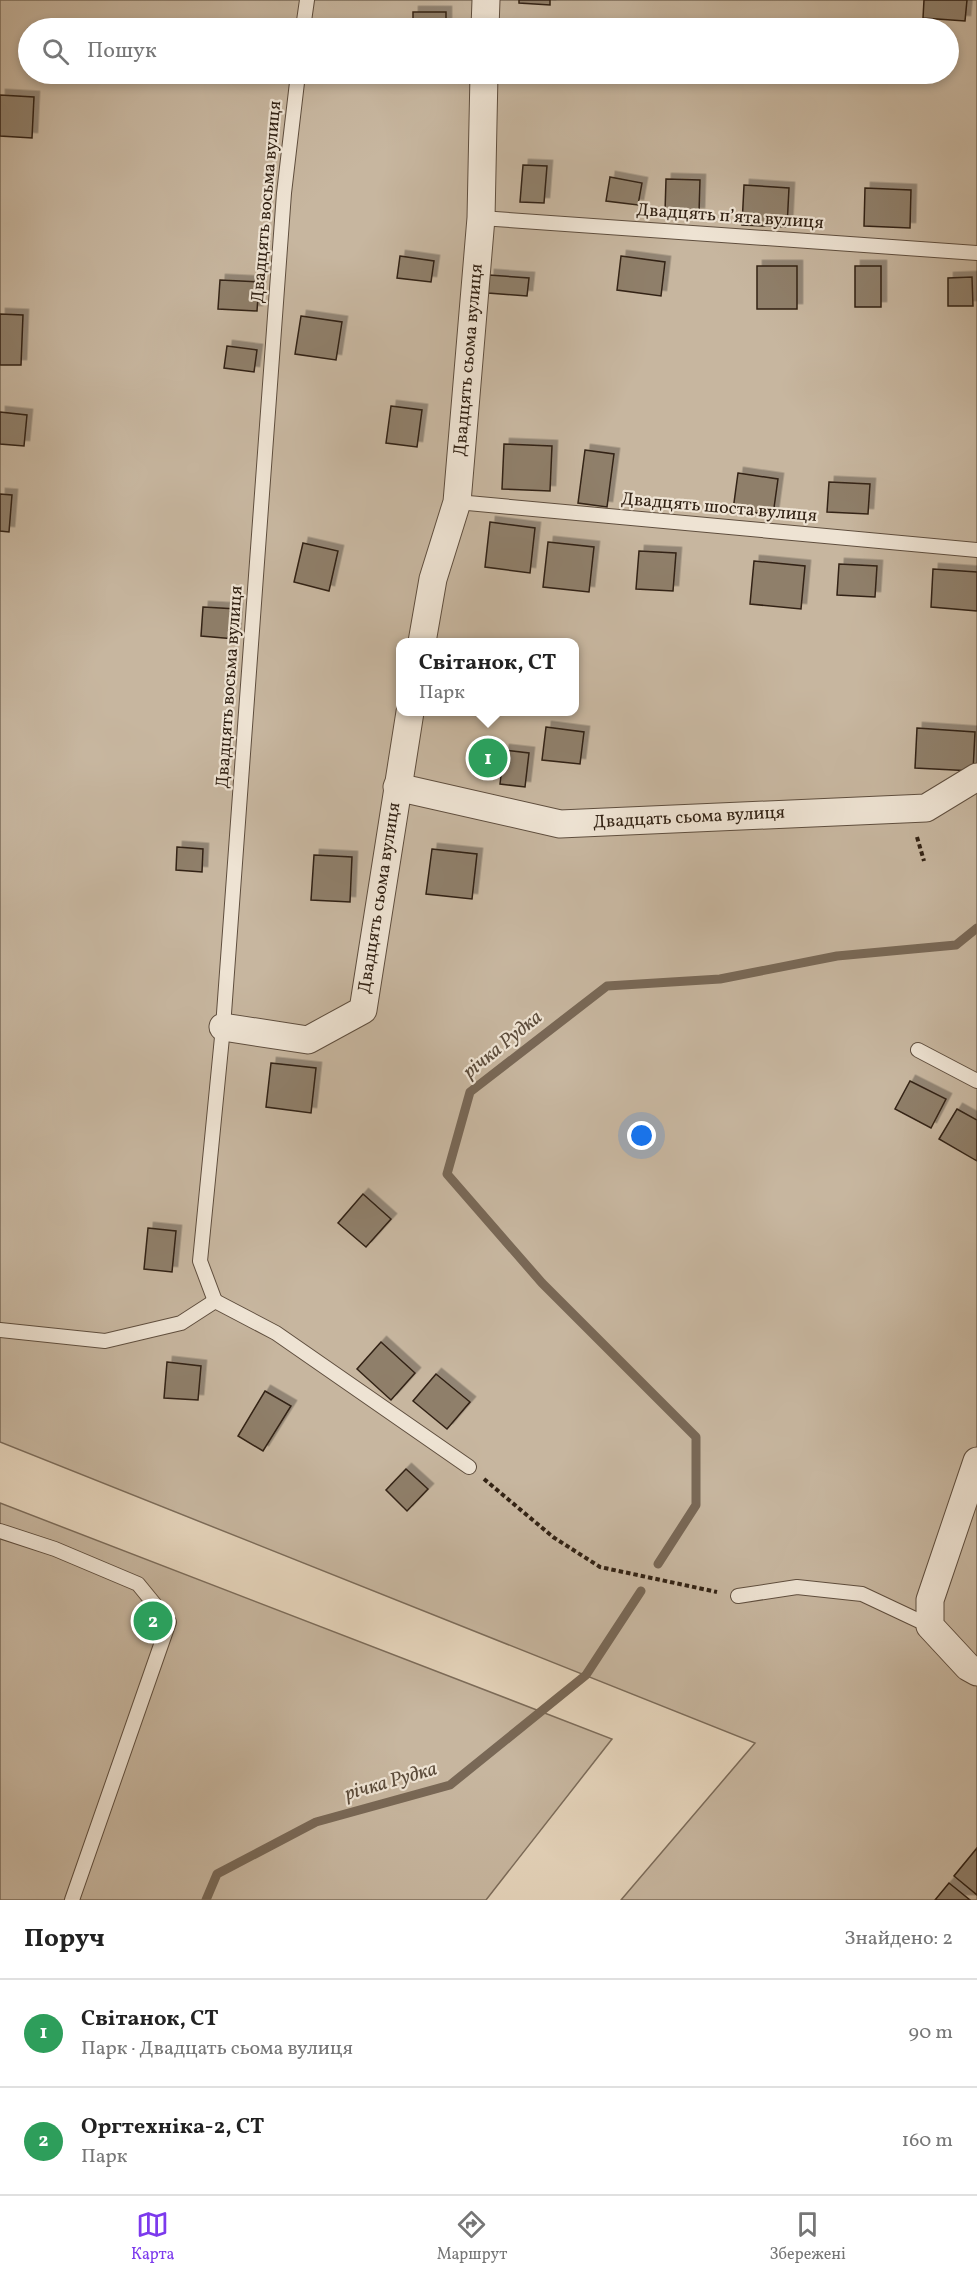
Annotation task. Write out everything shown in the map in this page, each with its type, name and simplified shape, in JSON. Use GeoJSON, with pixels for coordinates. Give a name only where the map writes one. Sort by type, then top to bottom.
{"type":"FeatureCollection","features":[{"type":"Feature","properties":{"kind":"street"},"geometry":{"type":"LineString","coordinates":[[485,18],[486,0]]}},
{"type":"Feature","properties":{"kind":"street","name":"Двадцять сьома вулиця"},"geometry":{"type":"LineString","coordinates":[[423,638],[433,579],[457,502],[481,218],[484,84]]}},
{"type":"Feature","properties":{"kind":"street","name":"Двадцять сьома вулиця"},"geometry":{"type":"LineString","coordinates":[[223,1027],[308,1040],[363,1010],[409,716]]}},
{"type":"Feature","properties":{"kind":"street","name":"Двадцать сьома вулиця"},"geometry":{"type":"LineString","coordinates":[[397,787],[560,824],[926,808],[977,777]]}},
{"type":"Feature","properties":{"kind":"street"},"geometry":{"type":"LineString","coordinates":[[977,1461],[930,1600],[930,1626],[968,1668],[977,1672]]}},
{"type":"Feature","properties":{"kind":"lane"},"geometry":{"type":"LineString","coordinates":[[304,18],[307,0]]}},
{"type":"Feature","properties":{"kind":"lane","name":"Двадцять восьма вулиця"},"geometry":{"type":"LineString","coordinates":[[215,1301],[200,1261],[223,1027],[284,193],[297,84]]}},
{"type":"Feature","properties":{"kind":"lane","name":"Двадцять п’ята вулиця"},"geometry":{"type":"LineString","coordinates":[[481,218],[977,253]]}},
{"type":"Feature","properties":{"kind":"lane","name":"Двадцять шоста вулиця"},"geometry":{"type":"LineString","coordinates":[[457,502],[977,550]]}},
{"type":"Feature","properties":{"kind":"lane"},"geometry":{"type":"LineString","coordinates":[[918,1050],[977,1081]]}},
{"type":"Feature","properties":{"kind":"lane"},"geometry":{"type":"LineString","coordinates":[[0,1330],[105,1341],[181,1323],[215,1301],[276,1333],[469,1467]]}},
{"type":"Feature","properties":{"kind":"lane"},"geometry":{"type":"LineString","coordinates":[[0,1531],[55,1549],[138,1584],[169,1622],[72,1900]]}},
{"type":"Feature","properties":{"kind":"lane"},"geometry":{"type":"LineString","coordinates":[[738,1596],[797,1587],[862,1594],[930,1626]]}},
{"type":"Feature","properties":{"kind":"path"},"geometry":{"type":"LineString","coordinates":[[469,1467],[553,1537],[600,1567],[738,1596]]}},
{"type":"Feature","properties":{"kind":"shaded area"},"geometry":{"type":"Polygon","coordinates":[[[0,0],[977,0],[977,1900],[621,1900],[755,1743],[0,1442],[0,0]]]}},
{"type":"Feature","properties":{"kind":"shaded area"},"geometry":{"type":"Polygon","coordinates":[[[0,1503],[612,1739],[486,1900],[0,1900],[0,1503]]]}},
{"type":"Feature","properties":{"kind":"building"},"geometry":{"type":"Polygon","coordinates":[[[519,0],[550,0],[550,5],[519,3],[519,0]]]}},
{"type":"Feature","properties":{"kind":"building"},"geometry":{"type":"Polygon","coordinates":[[[924,0],[967,0],[965,21],[959,21],[959,18],[923,18],[924,0]]]}},
{"type":"Feature","properties":{"kind":"building"},"geometry":{"type":"Polygon","coordinates":[[[413,12],[446,12],[446,18],[413,18],[413,12]]]}},
{"type":"Feature","properties":{"kind":"building"},"geometry":{"type":"Polygon","coordinates":[[[0,95],[34,97],[32,138],[0,136],[0,95]]]}},
{"type":"Feature","properties":{"kind":"building"},"geometry":{"type":"Polygon","coordinates":[[[523,165],[547,166],[544,203],[520,202],[523,165]]]}},
{"type":"Feature","properties":{"kind":"building"},"geometry":{"type":"Polygon","coordinates":[[[610,177],[642,183],[638,205],[606,201],[610,177]]]}},
{"type":"Feature","properties":{"kind":"building"},"geometry":{"type":"Polygon","coordinates":[[[666,179],[700,180],[699,213],[665,212],[666,179]]]}},
{"type":"Feature","properties":{"kind":"building"},"geometry":{"type":"Polygon","coordinates":[[[744,185],[789,188],[787,227],[742,225],[744,185]]]}},
{"type":"Feature","properties":{"kind":"building"},"geometry":{"type":"Polygon","coordinates":[[[865,188],[911,190],[910,228],[864,226],[865,188]]]}},
{"type":"Feature","properties":{"kind":"building"},"geometry":{"type":"Polygon","coordinates":[[[400,256],[434,261],[431,282],[397,278],[400,256]]]}},
{"type":"Feature","properties":{"kind":"building"},"geometry":{"type":"Polygon","coordinates":[[[621,256],[665,262],[661,296],[617,290],[621,256]]]}},
{"type":"Feature","properties":{"kind":"building"},"geometry":{"type":"Polygon","coordinates":[[[757,266],[797,266],[797,309],[757,309],[757,266]]]}},
{"type":"Feature","properties":{"kind":"building"},"geometry":{"type":"Polygon","coordinates":[[[855,266],[881,266],[881,307],[855,307],[855,266]]]}},
{"type":"Feature","properties":{"kind":"building"},"geometry":{"type":"Polygon","coordinates":[[[489,275],[529,278],[527,296],[488,293],[489,275]]]}},
{"type":"Feature","properties":{"kind":"building"},"geometry":{"type":"Polygon","coordinates":[[[972,277],[973,306],[948,306],[948,278],[972,277]]]}},
{"type":"Feature","properties":{"kind":"building"},"geometry":{"type":"Polygon","coordinates":[[[220,280],[259,282],[257,311],[218,309],[220,280]]]}},
{"type":"Feature","properties":{"kind":"building"},"geometry":{"type":"Polygon","coordinates":[[[0,314],[23,315],[21,365],[0,365],[0,314]]]}},
{"type":"Feature","properties":{"kind":"building"},"geometry":{"type":"Polygon","coordinates":[[[301,316],[342,322],[336,360],[295,354],[301,316]]]}},
{"type":"Feature","properties":{"kind":"building"},"geometry":{"type":"Polygon","coordinates":[[[227,346],[257,350],[254,372],[224,368],[227,346]]]}},
{"type":"Feature","properties":{"kind":"building"},"geometry":{"type":"Polygon","coordinates":[[[391,406],[422,410],[417,447],[386,443],[391,406]]]}},
{"type":"Feature","properties":{"kind":"building"},"geometry":{"type":"Polygon","coordinates":[[[0,412],[27,415],[24,446],[0,444],[0,412]]]}},
{"type":"Feature","properties":{"kind":"building"},"geometry":{"type":"Polygon","coordinates":[[[504,444],[552,446],[550,491],[502,489],[504,444]]]}},
{"type":"Feature","properties":{"kind":"building"},"geometry":{"type":"Polygon","coordinates":[[[585,450],[614,454],[607,507],[578,503],[585,450]]]}},
{"type":"Feature","properties":{"kind":"building"},"geometry":{"type":"Polygon","coordinates":[[[738,473],[778,479],[773,515],[733,510],[738,473]]]}},
{"type":"Feature","properties":{"kind":"building"},"geometry":{"type":"Polygon","coordinates":[[[829,482],[870,484],[868,514],[827,512],[829,482]]]}},
{"type":"Feature","properties":{"kind":"building"},"geometry":{"type":"Polygon","coordinates":[[[0,494],[12,495],[9,532],[0,531],[0,494]]]}},
{"type":"Feature","properties":{"kind":"building"},"geometry":{"type":"Polygon","coordinates":[[[490,522],[535,528],[530,573],[485,567],[490,522]]]}},
{"type":"Feature","properties":{"kind":"building"},"geometry":{"type":"Polygon","coordinates":[[[548,542],[594,547],[589,592],[543,587],[548,542]]]}},
{"type":"Feature","properties":{"kind":"building"},"geometry":{"type":"Polygon","coordinates":[[[303,543],[338,551],[329,591],[294,582],[303,543]]]}},
{"type":"Feature","properties":{"kind":"building"},"geometry":{"type":"Polygon","coordinates":[[[639,551],[676,553],[673,591],[636,589],[639,551]]]}},
{"type":"Feature","properties":{"kind":"building"},"geometry":{"type":"Polygon","coordinates":[[[754,561],[805,566],[801,609],[750,604],[754,561]]]}},
{"type":"Feature","properties":{"kind":"building"},"geometry":{"type":"Polygon","coordinates":[[[839,564],[877,566],[875,597],[837,595],[839,564]]]}},
{"type":"Feature","properties":{"kind":"building"},"geometry":{"type":"Polygon","coordinates":[[[933,569],[977,572],[977,611],[931,607],[933,569]]]}},
{"type":"Feature","properties":{"kind":"building"},"geometry":{"type":"Polygon","coordinates":[[[203,607],[237,609],[235,639],[201,636],[203,607]]]}},
{"type":"Feature","properties":{"kind":"building"},"geometry":{"type":"Polygon","coordinates":[[[546,727],[584,732],[580,764],[542,760],[546,727]]]}},
{"type":"Feature","properties":{"kind":"building"},"geometry":{"type":"Polygon","coordinates":[[[917,728],[975,732],[973,771],[915,768],[917,728]]]}},
{"type":"Feature","properties":{"kind":"building"},"geometry":{"type":"Polygon","coordinates":[[[504,750],[529,753],[525,787],[500,784],[504,750]]]}},
{"type":"Feature","properties":{"kind":"building"},"geometry":{"type":"Polygon","coordinates":[[[177,847],[203,849],[202,872],[176,870],[177,847]]]}},
{"type":"Feature","properties":{"kind":"building"},"geometry":{"type":"Polygon","coordinates":[[[432,849],[477,854],[472,899],[426,894],[432,849]]]}},
{"type":"Feature","properties":{"kind":"building"},"geometry":{"type":"Polygon","coordinates":[[[314,855],[352,857],[350,902],[311,900],[314,855]]]}},
{"type":"Feature","properties":{"kind":"building"},"geometry":{"type":"Polygon","coordinates":[[[271,1063],[316,1068],[311,1113],[266,1107],[271,1063]]]}},
{"type":"Feature","properties":{"kind":"building"},"geometry":{"type":"Polygon","coordinates":[[[910,1081],[946,1099],[931,1128],[895,1109],[910,1081]]]}},
{"type":"Feature","properties":{"kind":"building"},"geometry":{"type":"Polygon","coordinates":[[[957,1109],[977,1120],[977,1161],[939,1139],[957,1109]]]}},
{"type":"Feature","properties":{"kind":"building"},"geometry":{"type":"Polygon","coordinates":[[[363,1194],[391,1219],[366,1247],[338,1223],[363,1194]]]}},
{"type":"Feature","properties":{"kind":"building"},"geometry":{"type":"Polygon","coordinates":[[[148,1228],[176,1231],[172,1272],[144,1269],[148,1228]]]}},
{"type":"Feature","properties":{"kind":"building"},"geometry":{"type":"Polygon","coordinates":[[[381,1342],[415,1373],[391,1400],[357,1369],[381,1342]]]}},
{"type":"Feature","properties":{"kind":"building"},"geometry":{"type":"Polygon","coordinates":[[[167,1362],[201,1366],[198,1400],[164,1398],[167,1362]]]}},
{"type":"Feature","properties":{"kind":"building"},"geometry":{"type":"Polygon","coordinates":[[[436,1374],[470,1402],[447,1429],[413,1401],[436,1374]]]}},
{"type":"Feature","properties":{"kind":"building"},"geometry":{"type":"Polygon","coordinates":[[[265,1391],[291,1406],[263,1451],[238,1436],[265,1391]]]}},
{"type":"Feature","properties":{"kind":"building"},"geometry":{"type":"Polygon","coordinates":[[[406,1469],[428,1489],[407,1511],[386,1490],[406,1469]]]}},
{"type":"Feature","properties":{"kind":"building"},"geometry":{"type":"Polygon","coordinates":[[[977,1848],[977,1895],[954,1876],[977,1848]]]}},
{"type":"Feature","properties":{"kind":"building"},"geometry":{"type":"Polygon","coordinates":[[[949,1883],[970,1900],[935,1900],[949,1883]]]}},
{"type":"Feature","properties":{"kind":"waterway","name":"річка Рудка"},"geometry":{"type":"LineString","coordinates":[[658,1564],[696,1505],[696,1437],[542,1283],[447,1174],[470,1092],[607,986],[720,979],[837,956],[956,945],[977,928]]}},
{"type":"Feature","properties":{"kind":"waterway","name":"річка Рудка"},"geometry":{"type":"LineString","coordinates":[[206,1900],[217,1874],[316,1822],[450,1785],[586,1675],[641,1591]]}},
{"type":"Feature","properties":{"kind":"place","name":"Світанок, СТ"},"geometry":{"type":"Point","coordinates":[488,758]}},
{"type":"Feature","properties":{"kind":"place","name":"Оргтехніка-2, СТ"},"geometry":{"type":"Point","coordinates":[153,1621]}}]}
